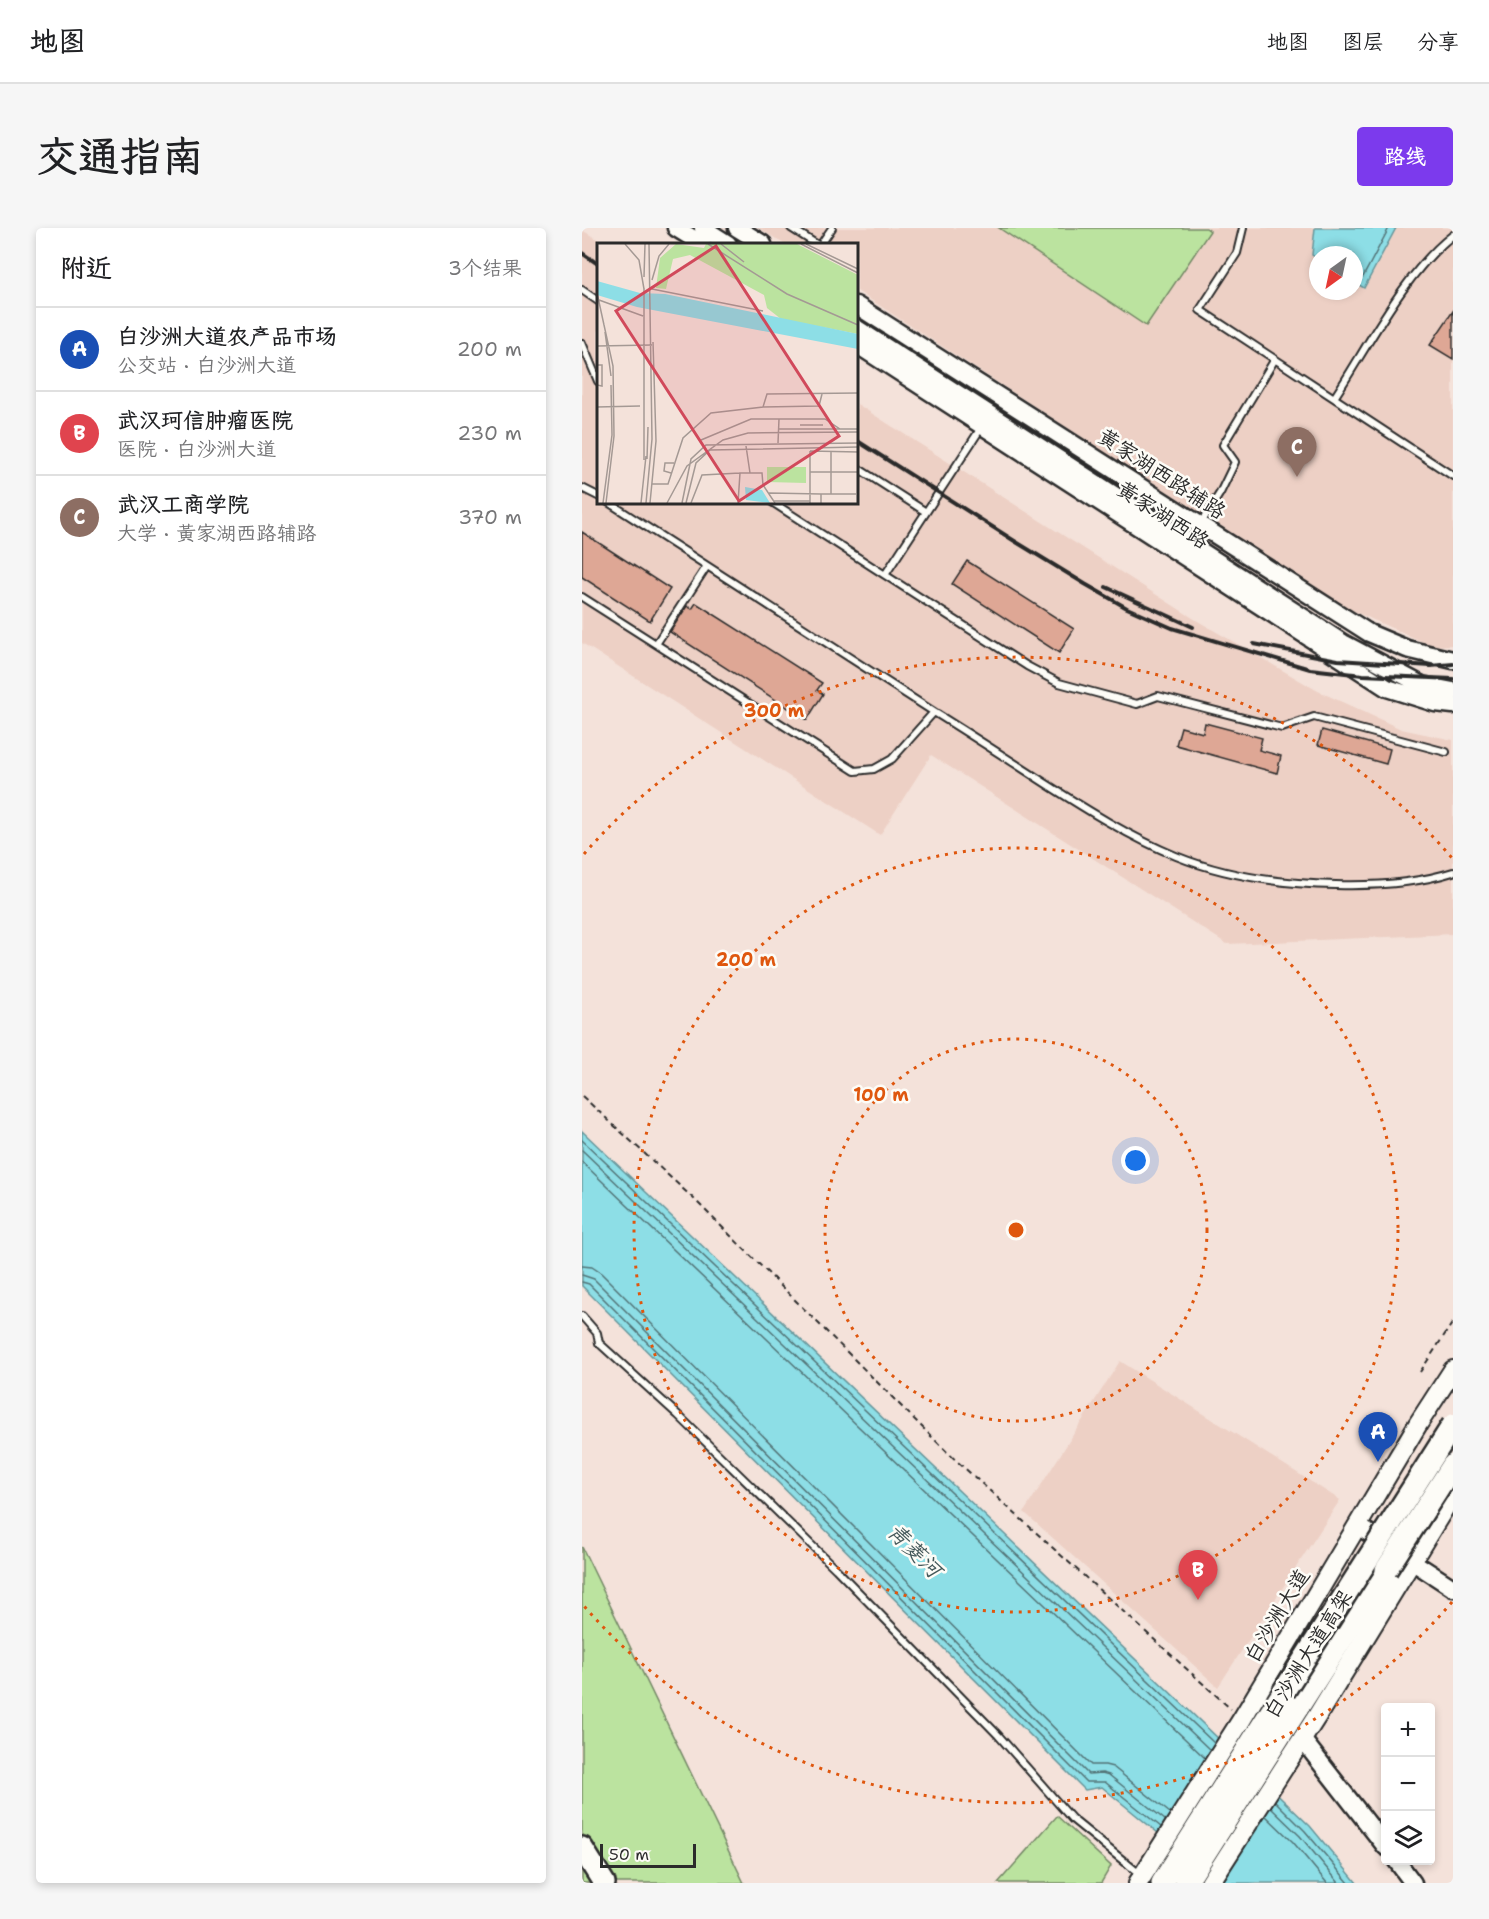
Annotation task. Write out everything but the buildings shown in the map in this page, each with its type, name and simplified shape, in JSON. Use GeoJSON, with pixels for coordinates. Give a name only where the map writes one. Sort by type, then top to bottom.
{"type":"FeatureCollection","features":[{"type":"Feature","properties":{"kind":"highway","name":"白沙洲大道高架"},"geometry":{"type":"LineString","coordinates":[[1162,1883],[1453,1425]]}},
{"type":"Feature","properties":{"kind":"highway","name":"白沙洲大道高架"},"geometry":{"type":"LineString","coordinates":[[1186,1883],[1453,1464]]}},
{"type":"Feature","properties":{"kind":"highway"},"geometry":{"type":"LineString","coordinates":[[582,1848],[598,1883]]}},
{"type":"Feature","properties":{"kind":"highway"},"geometry":{"type":"LineString","coordinates":[[582,1848],[604,1883]]}},
{"type":"Feature","properties":{"kind":"main road"},"geometry":{"type":"LineString","coordinates":[[676,228],[700,243]]}},
{"type":"Feature","properties":{"kind":"main road"},"geometry":{"type":"LineString","coordinates":[[703,228],[726,243]]}},
{"type":"Feature","properties":{"kind":"main road"},"geometry":{"type":"LineString","coordinates":[[737,228],[761,243]]}},
{"type":"Feature","properties":{"kind":"main road","name":"黄家湖西路辅路"},"geometry":{"type":"LineString","coordinates":[[858,306],[1369,633],[1407,650],[1453,660]]}},
{"type":"Feature","properties":{"kind":"main road","name":"黄家湖西路"},"geometry":{"type":"LineString","coordinates":[[858,329],[1343,643],[1422,685],[1453,690]]}},
{"type":"Feature","properties":{"kind":"main road","name":"黄家湖西路"},"geometry":{"type":"LineString","coordinates":[[858,345],[1387,688],[1434,703],[1453,705]]}},
{"type":"Feature","properties":{"kind":"main road","name":"白沙洲大道"},"geometry":{"type":"LineString","coordinates":[[1140,1879],[1239,1724],[1453,1370]]}},
{"type":"Feature","properties":{"kind":"main road"},"geometry":{"type":"LineString","coordinates":[[1210,1883],[1283,1770],[1453,1494]]}},
{"type":"Feature","properties":{"kind":"main road"},"geometry":{"type":"LineString","coordinates":[[1358,1526],[1453,1588]]}},
{"type":"Feature","properties":{"kind":"main road"},"geometry":{"type":"LineString","coordinates":[[1302,1739],[1381,1841]]}},
{"type":"Feature","properties":{"kind":"main road"},"geometry":{"type":"LineString","coordinates":[[1400,1865],[1413,1883]]}},
{"type":"Feature","properties":{"kind":"lane"},"geometry":{"type":"LineString","coordinates":[[791,228],[814,243]]}},
{"type":"Feature","properties":{"kind":"lane"},"geometry":{"type":"LineString","coordinates":[[822,243],[832,228]]}},
{"type":"Feature","properties":{"kind":"lane"},"geometry":{"type":"LineString","coordinates":[[1243,228],[1237,253],[1200,310],[1453,477]]}},
{"type":"Feature","properties":{"kind":"lane"},"geometry":{"type":"LineString","coordinates":[[1334,398],[1403,290],[1435,249],[1453,234]]}},
{"type":"Feature","properties":{"kind":"lane"},"geometry":{"type":"LineString","coordinates":[[582,290],[597,300]]}},
{"type":"Feature","properties":{"kind":"lane"},"geometry":{"type":"LineString","coordinates":[[582,343],[597,379]]}},
{"type":"Feature","properties":{"kind":"lane"},"geometry":{"type":"LineString","coordinates":[[1188,543],[1220,493],[1235,462],[1223,444],[1275,359]]}},
{"type":"Feature","properties":{"kind":"lane"},"geometry":{"type":"LineString","coordinates":[[885,575],[983,425]]}},
{"type":"Feature","properties":{"kind":"lane"},"geometry":{"type":"LineString","coordinates":[[858,468],[926,512]]}},
{"type":"Feature","properties":{"kind":"lane"},"geometry":{"type":"LineString","coordinates":[[582,488],[597,496]]}},
{"type":"Feature","properties":{"kind":"lane"},"geometry":{"type":"LineString","coordinates":[[611,504],[1098,817],[1177,856],[1226,871],[1273,881],[1317,885],[1375,886],[1437,877],[1453,872]]}},
{"type":"Feature","properties":{"kind":"lane"},"geometry":{"type":"LineString","coordinates":[[775,504],[1027,666],[1059,683],[1137,704],[1158,696],[1282,728],[1314,717],[1446,752]]}},
{"type":"Feature","properties":{"kind":"lane"},"geometry":{"type":"LineString","coordinates":[[656,644],[707,566]]}},
{"type":"Feature","properties":{"kind":"lane"},"geometry":{"type":"LineString","coordinates":[[582,597],[855,771],[874,770],[892,759],[934,712]]}},
{"type":"Feature","properties":{"kind":"lane"},"geometry":{"type":"LineString","coordinates":[[582,1316],[597,1332],[599,1343],[678,1415],[836,1569],[998,1735],[1072,1819],[1140,1879]]}},
{"type":"Feature","properties":{"kind":"path"},"geometry":{"type":"LineString","coordinates":[[582,1096],[694,1199],[948,1453],[1239,1724]]}},
{"type":"Feature","properties":{"kind":"path"},"geometry":{"type":"LineString","coordinates":[[1420,1372],[1453,1322]]}},
{"type":"Feature","properties":{"kind":"shaded area"},"geometry":{"type":"Polygon","coordinates":[[[759,228],[1453,228],[1453,645],[1432,646],[1340,605],[858,292],[858,243],[782,243],[759,228]]]}},
{"type":"Feature","properties":{"kind":"shaded area"},"geometry":{"type":"Polygon","coordinates":[[[582,230],[603,243],[597,243],[597,504],[858,504],[858,405],[1196,620],[1318,691],[1401,729],[1453,740],[1453,934],[1227,944],[931,755],[880,835],[582,643],[582,230]]]}},
{"type":"Feature","properties":{"kind":"shaded area"},"geometry":{"type":"Polygon","coordinates":[[[1120,1361],[1340,1500],[1218,1687],[1024,1512],[1120,1361]]]}},
{"type":"Feature","properties":{"kind":"green space"},"geometry":{"type":"Polygon","coordinates":[[[999,228],[1206,228],[1210,231],[1146,326],[999,228]]]}},
{"type":"Feature","properties":{"kind":"green space"},"geometry":{"type":"Polygon","coordinates":[[[582,1547],[744,1883],[582,1883],[582,1547]]]}},
{"type":"Feature","properties":{"kind":"green space"},"geometry":{"type":"Polygon","coordinates":[[[1057,1816],[1111,1866],[1101,1883],[998,1883],[1057,1816]]]}},
{"type":"Feature","properties":{"kind":"water"},"geometry":{"type":"Polygon","coordinates":[[[1315,228],[1396,228],[1364,288],[1363,246],[1313,246],[1315,228]]]}},
{"type":"Feature","properties":{"kind":"water","name":"青菱河"},"geometry":{"type":"Polygon","coordinates":[[[582,1131],[1310,1826],[1357,1883],[1219,1883],[1102,1787],[1085,1790],[582,1286],[582,1131]]]}},
{"type":"Feature","properties":{"kind":"railway"},"geometry":{"type":"LineString","coordinates":[[582,253],[597,263]]}},
{"type":"Feature","properties":{"kind":"railway"},"geometry":{"type":"LineString","coordinates":[[858,441],[1085,584],[1127,608],[1172,628],[1310,669],[1363,675],[1453,679]]}},
{"type":"Feature","properties":{"kind":"railway"},"geometry":{"type":"LineString","coordinates":[[1106,587],[1193,627]]}},
{"type":"Feature","properties":{"kind":"railway"},"geometry":{"type":"LineString","coordinates":[[1254,644],[1338,660],[1431,666],[1453,664]]}},
{"type":"Feature","properties":{"kind":"place","name":"武汉工商学院"},"geometry":{"type":"Point","coordinates":[1297,477]}},
{"type":"Feature","properties":{"kind":"place","name":"白沙洲大道农产品市场"},"geometry":{"type":"Point","coordinates":[1378,1462]}},
{"type":"Feature","properties":{"kind":"place","name":"武汉珂信肿瘤医院"},"geometry":{"type":"Point","coordinates":[1198,1600]}}]}
